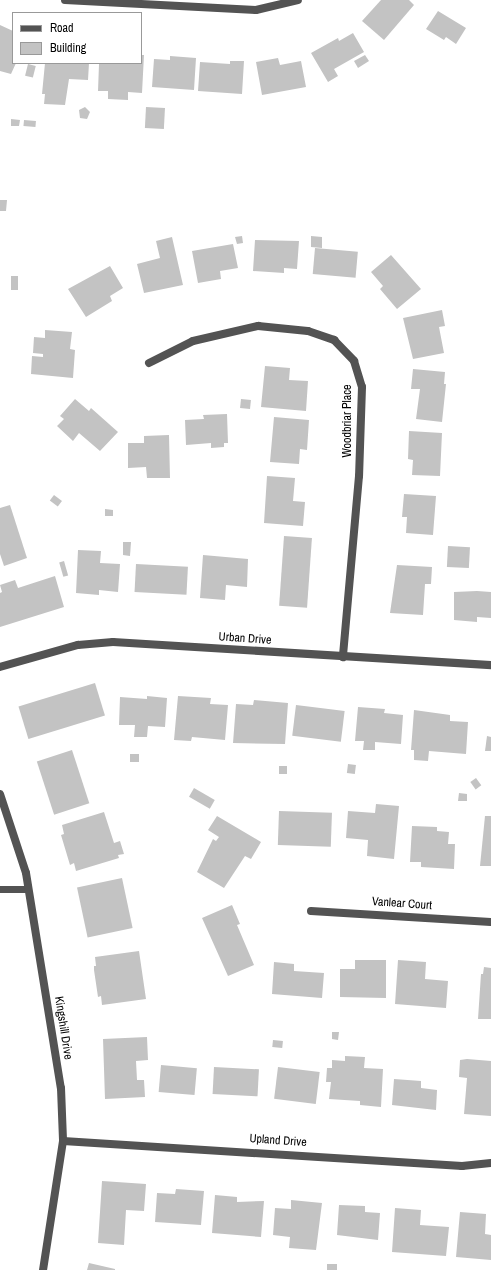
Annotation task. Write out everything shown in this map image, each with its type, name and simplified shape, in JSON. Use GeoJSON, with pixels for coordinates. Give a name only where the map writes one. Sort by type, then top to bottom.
{"type":"FeatureCollection","features":[{"type":"Feature","properties":{"kind":"street"},"geometry":{"type":"LineString","coordinates":[[65,0],[256,10],[298,0]]}},
{"type":"Feature","properties":{"kind":"street","name":"Woodbriar Place"},"geometry":{"type":"LineString","coordinates":[[149,363],[193,341],[258,326],[308,331],[334,340],[354,361],[362,387],[359,476],[343,657]]}},
{"type":"Feature","properties":{"kind":"street","name":"Urban Drive"},"geometry":{"type":"LineString","coordinates":[[0,667],[55,650],[96,643],[491,665]]}},
{"type":"Feature","properties":{"kind":"street","name":"Kingshill Drive"},"geometry":{"type":"LineString","coordinates":[[0,794],[26,873],[61,1088],[63,1141],[43,1270]]}},
{"type":"Feature","properties":{"kind":"street","name":"Vanlear Court"},"geometry":{"type":"LineString","coordinates":[[311,911],[491,922]]}},
{"type":"Feature","properties":{"kind":"street","name":"Upland Drive"},"geometry":{"type":"LineString","coordinates":[[63,1141],[462,1166],[491,1163]]}},
{"type":"Feature","properties":{"kind":"lane"},"geometry":{"type":"LineString","coordinates":[[0,889],[28,889]]}},
{"type":"Feature","properties":{"kind":"building"},"geometry":{"type":"Polygon","coordinates":[[[381,0],[409,0],[414,5],[384,40],[362,21],[381,0]]]}},
{"type":"Feature","properties":{"kind":"building"},"geometry":{"type":"Polygon","coordinates":[[[438,11],[466,28],[456,44],[446,37],[444,40],[426,29],[438,11]]]}},
{"type":"Feature","properties":{"kind":"building"},"geometry":{"type":"Polygon","coordinates":[[[0,25],[12,31],[12,64],[16,64],[11,74],[0,71],[0,25]]]}},
{"type":"Feature","properties":{"kind":"building"},"geometry":{"type":"Polygon","coordinates":[[[353,33],[364,52],[334,69],[338,76],[328,82],[311,53],[338,38],[339,41],[353,33]]]}},
{"type":"Feature","properties":{"kind":"building"},"geometry":{"type":"Polygon","coordinates":[[[142,55],[144,55],[142,93],[128,92],[128,100],[108,99],[108,91],[98,91],[99,64],[142,64],[142,55]]]}},
{"type":"Feature","properties":{"kind":"building"},"geometry":{"type":"Polygon","coordinates":[[[365,55],[369,61],[358,68],[354,61],[365,55]]]}},
{"type":"Feature","properties":{"kind":"building"},"geometry":{"type":"Polygon","coordinates":[[[170,56],[196,58],[194,90],[152,87],[154,59],[170,60],[170,56]]]}},
{"type":"Feature","properties":{"kind":"building"},"geometry":{"type":"Polygon","coordinates":[[[278,58],[280,65],[301,61],[306,87],[262,95],[256,62],[278,58]]]}},
{"type":"Feature","properties":{"kind":"building"},"geometry":{"type":"Polygon","coordinates":[[[230,61],[244,61],[242,94],[198,91],[200,62],[230,64],[230,61]]]}},
{"type":"Feature","properties":{"kind":"building"},"geometry":{"type":"Polygon","coordinates":[[[28,64],[36,66],[33,78],[25,76],[28,64]]]}},
{"type":"Feature","properties":{"kind":"building"},"geometry":{"type":"Polygon","coordinates":[[[45,64],[89,64],[88,80],[69,79],[65,105],[44,104],[45,94],[42,94],[45,64]]]}},
{"type":"Feature","properties":{"kind":"building"},"geometry":{"type":"Polygon","coordinates":[[[85,107],[90,112],[87,119],[80,118],[79,110],[85,107]]]}},
{"type":"Feature","properties":{"kind":"building"},"geometry":{"type":"Polygon","coordinates":[[[146,107],[165,108],[164,129],[145,128],[146,107]]]}},
{"type":"Feature","properties":{"kind":"building"},"geometry":{"type":"Polygon","coordinates":[[[11,119],[20,120],[19,126],[11,126],[11,119]]]}},
{"type":"Feature","properties":{"kind":"building"},"geometry":{"type":"Polygon","coordinates":[[[24,120],[36,121],[35,127],[23,126],[24,120]]]}},
{"type":"Feature","properties":{"kind":"building"},"geometry":{"type":"Polygon","coordinates":[[[0,200],[7,200],[6,211],[0,211],[0,200]]]}},
{"type":"Feature","properties":{"kind":"building"},"geometry":{"type":"Polygon","coordinates":[[[242,236],[243,243],[237,244],[235,237],[242,236]]]}},
{"type":"Feature","properties":{"kind":"building"},"geometry":{"type":"Polygon","coordinates":[[[311,236],[322,237],[322,248],[311,247],[311,236]]]}},
{"type":"Feature","properties":{"kind":"building"},"geometry":{"type":"Polygon","coordinates":[[[172,237],[183,285],[144,293],[137,264],[160,258],[156,241],[172,237]]]}},
{"type":"Feature","properties":{"kind":"building"},"geometry":{"type":"Polygon","coordinates":[[[255,240],[299,241],[297,269],[284,268],[284,273],[253,271],[255,240]]]}},
{"type":"Feature","properties":{"kind":"building"},"geometry":{"type":"Polygon","coordinates":[[[233,244],[238,268],[220,271],[221,279],[198,283],[192,251],[233,244]]]}},
{"type":"Feature","properties":{"kind":"building"},"geometry":{"type":"Polygon","coordinates":[[[315,248],[358,252],[356,278],[313,274],[315,248]]]}},
{"type":"Feature","properties":{"kind":"building"},"geometry":{"type":"Polygon","coordinates":[[[391,255],[421,289],[397,309],[380,289],[383,286],[371,272],[391,255]]]}},
{"type":"Feature","properties":{"kind":"building"},"geometry":{"type":"Polygon","coordinates":[[[110,266],[123,288],[110,296],[112,301],[86,317],[68,289],[110,266]]]}},
{"type":"Feature","properties":{"kind":"building"},"geometry":{"type":"Polygon","coordinates":[[[11,276],[18,276],[18,290],[11,290],[11,276]]]}},
{"type":"Feature","properties":{"kind":"building"},"geometry":{"type":"Polygon","coordinates":[[[442,310],[445,326],[439,327],[444,353],[413,359],[403,318],[442,310]]]}},
{"type":"Feature","properties":{"kind":"building"},"geometry":{"type":"Polygon","coordinates":[[[45,330],[72,332],[70,349],[75,350],[73,378],[31,374],[32,356],[43,357],[43,354],[33,353],[34,337],[45,338],[45,330]]]}},
{"type":"Feature","properties":{"kind":"building"},"geometry":{"type":"Polygon","coordinates":[[[265,366],[290,368],[289,380],[308,381],[306,411],[261,407],[265,366]]]}},
{"type":"Feature","properties":{"kind":"building"},"geometry":{"type":"Polygon","coordinates":[[[413,369],[445,372],[444,384],[446,384],[442,422],[416,419],[420,389],[411,389],[413,369]]]}},
{"type":"Feature","properties":{"kind":"building"},"geometry":{"type":"Polygon","coordinates":[[[75,399],[89,411],[91,408],[118,432],[100,451],[79,433],[73,441],[57,426],[64,419],[60,416],[75,399]]]}},
{"type":"Feature","properties":{"kind":"building"},"geometry":{"type":"Polygon","coordinates":[[[241,399],[251,400],[250,409],[240,408],[241,399]]]}},
{"type":"Feature","properties":{"kind":"building"},"geometry":{"type":"Polygon","coordinates":[[[227,414],[228,443],[224,443],[224,447],[211,448],[211,443],[186,445],[185,420],[204,419],[203,415],[227,414]]]}},
{"type":"Feature","properties":{"kind":"building"},"geometry":{"type":"Polygon","coordinates":[[[274,417],[309,420],[307,450],[300,449],[299,464],[270,462],[274,417]]]}},
{"type":"Feature","properties":{"kind":"building"},"geometry":{"type":"Polygon","coordinates":[[[409,431],[442,433],[440,476],[412,475],[413,460],[408,459],[409,431]]]}},
{"type":"Feature","properties":{"kind":"building"},"geometry":{"type":"Polygon","coordinates":[[[169,435],[170,478],[147,478],[146,467],[128,468],[128,443],[144,443],[144,436],[169,435]]]}},
{"type":"Feature","properties":{"kind":"building"},"geometry":{"type":"Polygon","coordinates":[[[267,476],[295,478],[293,501],[305,502],[303,526],[264,523],[267,476]]]}},
{"type":"Feature","properties":{"kind":"building"},"geometry":{"type":"Polygon","coordinates":[[[404,494],[436,496],[433,535],[406,533],[407,517],[402,517],[404,494]]]}},
{"type":"Feature","properties":{"kind":"building"},"geometry":{"type":"Polygon","coordinates":[[[54,495],[62,501],[58,507],[50,501],[54,495]]]}},
{"type":"Feature","properties":{"kind":"building"},"geometry":{"type":"Polygon","coordinates":[[[10,505],[27,558],[4,566],[0,554],[0,508],[10,505]]]}},
{"type":"Feature","properties":{"kind":"building"},"geometry":{"type":"Polygon","coordinates":[[[105,509],[113,510],[113,516],[105,516],[105,509]]]}},
{"type":"Feature","properties":{"kind":"building"},"geometry":{"type":"Polygon","coordinates":[[[284,536],[312,538],[307,608],[279,606],[284,536]]]}},
{"type":"Feature","properties":{"kind":"building"},"geometry":{"type":"Polygon","coordinates":[[[123,542],[131,542],[130,556],[123,555],[123,542]]]}},
{"type":"Feature","properties":{"kind":"building"},"geometry":{"type":"Polygon","coordinates":[[[448,546],[470,547],[469,568],[447,567],[448,546]]]}},
{"type":"Feature","properties":{"kind":"building"},"geometry":{"type":"Polygon","coordinates":[[[78,550],[101,551],[100,563],[120,564],[118,592],[99,590],[99,595],[76,593],[78,550]]]}},
{"type":"Feature","properties":{"kind":"building"},"geometry":{"type":"Polygon","coordinates":[[[203,555],[248,559],[247,587],[226,585],[225,600],[200,598],[203,555]]]}},
{"type":"Feature","properties":{"kind":"building"},"geometry":{"type":"Polygon","coordinates":[[[64,561],[68,575],[63,577],[59,562],[64,561]]]}},
{"type":"Feature","properties":{"kind":"building"},"geometry":{"type":"Polygon","coordinates":[[[136,564],[188,567],[186,595],[135,592],[136,564]]]}},
{"type":"Feature","properties":{"kind":"building"},"geometry":{"type":"Polygon","coordinates":[[[397,565],[432,567],[431,584],[425,584],[423,615],[390,613],[397,565]]]}},
{"type":"Feature","properties":{"kind":"building"},"geometry":{"type":"Polygon","coordinates":[[[55,576],[64,607],[0,627],[0,593],[2,592],[0,585],[15,580],[18,588],[55,576]]]}},
{"type":"Feature","properties":{"kind":"building"},"geometry":{"type":"Polygon","coordinates":[[[454,592],[491,592],[491,618],[477,617],[477,622],[454,620],[454,592]]]}},
{"type":"Feature","properties":{"kind":"building"},"geometry":{"type":"Polygon","coordinates":[[[95,683],[105,716],[28,739],[18,706],[95,683]]]}},
{"type":"Feature","properties":{"kind":"building"},"geometry":{"type":"Polygon","coordinates":[[[147,696],[167,698],[165,727],[148,726],[147,737],[134,737],[135,725],[119,725],[120,697],[147,699],[147,696]]]}},
{"type":"Feature","properties":{"kind":"building"},"geometry":{"type":"Polygon","coordinates":[[[178,696],[211,698],[210,704],[228,705],[225,740],[192,737],[191,741],[174,740],[178,696]]]}},
{"type":"Feature","properties":{"kind":"building"},"geometry":{"type":"Polygon","coordinates":[[[254,700],[288,703],[285,744],[233,743],[236,704],[253,705],[254,700]]]}},
{"type":"Feature","properties":{"kind":"building"},"geometry":{"type":"Polygon","coordinates":[[[296,705],[345,711],[341,742],[292,736],[296,705]]]}},
{"type":"Feature","properties":{"kind":"building"},"geometry":{"type":"Polygon","coordinates":[[[358,707],[385,709],[384,713],[403,715],[401,744],[375,742],[375,750],[363,750],[364,741],[355,741],[358,707]]]}},
{"type":"Feature","properties":{"kind":"building"},"geometry":{"type":"Polygon","coordinates":[[[414,710],[450,715],[450,721],[468,722],[466,754],[429,751],[428,761],[414,760],[414,750],[411,750],[414,710]]]}},
{"type":"Feature","properties":{"kind":"building"},"geometry":{"type":"Polygon","coordinates":[[[487,736],[491,737],[491,751],[485,751],[487,736]]]}},
{"type":"Feature","properties":{"kind":"building"},"geometry":{"type":"Polygon","coordinates":[[[72,750],[89,803],[54,815],[37,761],[72,750]]]}},
{"type":"Feature","properties":{"kind":"building"},"geometry":{"type":"Polygon","coordinates":[[[130,754],[139,754],[139,762],[130,762],[130,754]]]}},
{"type":"Feature","properties":{"kind":"building"},"geometry":{"type":"Polygon","coordinates":[[[348,764],[356,765],[355,774],[347,773],[348,764]]]}},
{"type":"Feature","properties":{"kind":"building"},"geometry":{"type":"Polygon","coordinates":[[[279,766],[287,766],[287,774],[279,774],[279,766]]]}},
{"type":"Feature","properties":{"kind":"building"},"geometry":{"type":"Polygon","coordinates":[[[476,778],[481,785],[476,789],[470,782],[476,778]]]}},
{"type":"Feature","properties":{"kind":"building"},"geometry":{"type":"Polygon","coordinates":[[[194,788],[215,800],[210,809],[189,797],[194,788]]]}},
{"type":"Feature","properties":{"kind":"building"},"geometry":{"type":"Polygon","coordinates":[[[459,793],[467,794],[467,801],[458,801],[459,793]]]}},
{"type":"Feature","properties":{"kind":"building"},"geometry":{"type":"Polygon","coordinates":[[[376,804],[399,806],[394,859],[367,856],[368,840],[346,838],[348,811],[375,813],[376,804]]]}},
{"type":"Feature","properties":{"kind":"building"},"geometry":{"type":"Polygon","coordinates":[[[279,811],[332,813],[331,847],[278,845],[279,811]]]}},
{"type":"Feature","properties":{"kind":"building"},"geometry":{"type":"Polygon","coordinates":[[[104,812],[114,843],[120,841],[124,854],[118,855],[119,858],[76,871],[74,863],[70,865],[61,835],[64,834],[62,825],[104,812]]]}},
{"type":"Feature","properties":{"kind":"building"},"geometry":{"type":"Polygon","coordinates":[[[217,816],[261,842],[251,859],[245,856],[224,888],[197,872],[213,839],[216,841],[219,837],[208,830],[217,816]]]}},
{"type":"Feature","properties":{"kind":"building"},"geometry":{"type":"Polygon","coordinates":[[[485,816],[491,816],[491,866],[480,866],[485,816]]]}},
{"type":"Feature","properties":{"kind":"building"},"geometry":{"type":"Polygon","coordinates":[[[412,826],[437,827],[437,831],[449,832],[448,844],[455,844],[454,869],[421,867],[421,862],[410,862],[412,826]]]}},
{"type":"Feature","properties":{"kind":"building"},"geometry":{"type":"Polygon","coordinates":[[[122,878],[133,928],[88,937],[77,888],[122,878]]]}},
{"type":"Feature","properties":{"kind":"building"},"geometry":{"type":"Polygon","coordinates":[[[232,905],[240,924],[237,925],[254,965],[228,976],[202,918],[232,905]]]}},
{"type":"Feature","properties":{"kind":"building"},"geometry":{"type":"Polygon","coordinates":[[[139,951],[146,999],[102,1005],[101,996],[98,997],[94,970],[94,966],[96,966],[95,957],[139,951]]]}},
{"type":"Feature","properties":{"kind":"building"},"geometry":{"type":"Polygon","coordinates":[[[355,960],[386,960],[386,998],[340,997],[340,969],[355,969],[355,960]]]}},
{"type":"Feature","properties":{"kind":"building"},"geometry":{"type":"Polygon","coordinates":[[[398,960],[426,962],[425,979],[448,981],[446,1008],[395,1004],[398,960]]]}},
{"type":"Feature","properties":{"kind":"building"},"geometry":{"type":"Polygon","coordinates":[[[274,962],[294,964],[294,971],[324,973],[322,998],[272,994],[274,962]]]}},
{"type":"Feature","properties":{"kind":"building"},"geometry":{"type":"Polygon","coordinates":[[[484,967],[491,968],[491,1019],[478,1019],[481,974],[483,974],[484,967]]]}},
{"type":"Feature","properties":{"kind":"building"},"geometry":{"type":"Polygon","coordinates":[[[332,1032],[339,1032],[338,1040],[332,1039],[332,1032]]]}},
{"type":"Feature","properties":{"kind":"building"},"geometry":{"type":"Polygon","coordinates":[[[147,1037],[148,1060],[136,1061],[137,1080],[144,1080],[145,1097],[105,1099],[103,1039],[147,1037]]]}},
{"type":"Feature","properties":{"kind":"building"},"geometry":{"type":"Polygon","coordinates":[[[273,1040],[283,1041],[282,1048],[272,1047],[273,1040]]]}},
{"type":"Feature","properties":{"kind":"building"},"geometry":{"type":"Polygon","coordinates":[[[345,1056],[365,1057],[364,1068],[383,1069],[381,1107],[360,1105],[360,1101],[329,1099],[331,1082],[326,1082],[327,1068],[332,1068],[332,1060],[345,1061],[345,1056]]]}},
{"type":"Feature","properties":{"kind":"building"},"geometry":{"type":"Polygon","coordinates":[[[467,1059],[491,1061],[491,1116],[464,1114],[467,1078],[459,1077],[460,1060],[467,1059]]]}},
{"type":"Feature","properties":{"kind":"building"},"geometry":{"type":"Polygon","coordinates":[[[161,1065],[197,1068],[195,1095],[159,1092],[161,1065]]]}},
{"type":"Feature","properties":{"kind":"building"},"geometry":{"type":"Polygon","coordinates":[[[214,1067],[259,1069],[258,1096],[213,1094],[214,1067]]]}},
{"type":"Feature","properties":{"kind":"building"},"geometry":{"type":"Polygon","coordinates":[[[278,1067],[320,1072],[316,1104],[274,1099],[278,1067]]]}},
{"type":"Feature","properties":{"kind":"building"},"geometry":{"type":"Polygon","coordinates":[[[394,1079],[421,1081],[421,1088],[437,1090],[436,1110],[392,1105],[394,1079]]]}},
{"type":"Feature","properties":{"kind":"building"},"geometry":{"type":"Polygon","coordinates":[[[102,1181],[146,1184],[144,1211],[126,1210],[124,1245],[98,1243],[102,1181]]]}},
{"type":"Feature","properties":{"kind":"building"},"geometry":{"type":"Polygon","coordinates":[[[176,1189],[204,1191],[201,1225],[155,1222],[157,1193],[175,1194],[176,1189]]]}},
{"type":"Feature","properties":{"kind":"building"},"geometry":{"type":"Polygon","coordinates":[[[215,1195],[237,1197],[237,1202],[264,1201],[261,1237],[212,1233],[215,1195]]]}},
{"type":"Feature","properties":{"kind":"building"},"geometry":{"type":"Polygon","coordinates":[[[291,1200],[322,1203],[316,1250],[289,1248],[290,1237],[273,1235],[275,1208],[291,1209],[291,1200]]]}},
{"type":"Feature","properties":{"kind":"building"},"geometry":{"type":"Polygon","coordinates":[[[339,1205],[365,1206],[365,1212],[380,1213],[378,1240],[337,1235],[339,1205]]]}},
{"type":"Feature","properties":{"kind":"building"},"geometry":{"type":"Polygon","coordinates":[[[395,1208],[421,1210],[420,1225],[449,1227],[446,1256],[392,1252],[395,1208]]]}},
{"type":"Feature","properties":{"kind":"building"},"geometry":{"type":"Polygon","coordinates":[[[460,1212],[486,1214],[485,1234],[491,1235],[491,1260],[456,1257],[460,1212]]]}},
{"type":"Feature","properties":{"kind":"building"},"geometry":{"type":"Polygon","coordinates":[[[89,1263],[115,1269],[115,1270],[87,1270],[89,1263]]]}},
{"type":"Feature","properties":{"kind":"building"},"geometry":{"type":"Polygon","coordinates":[[[327,1264],[337,1264],[337,1270],[327,1270],[327,1264]]]}}]}
